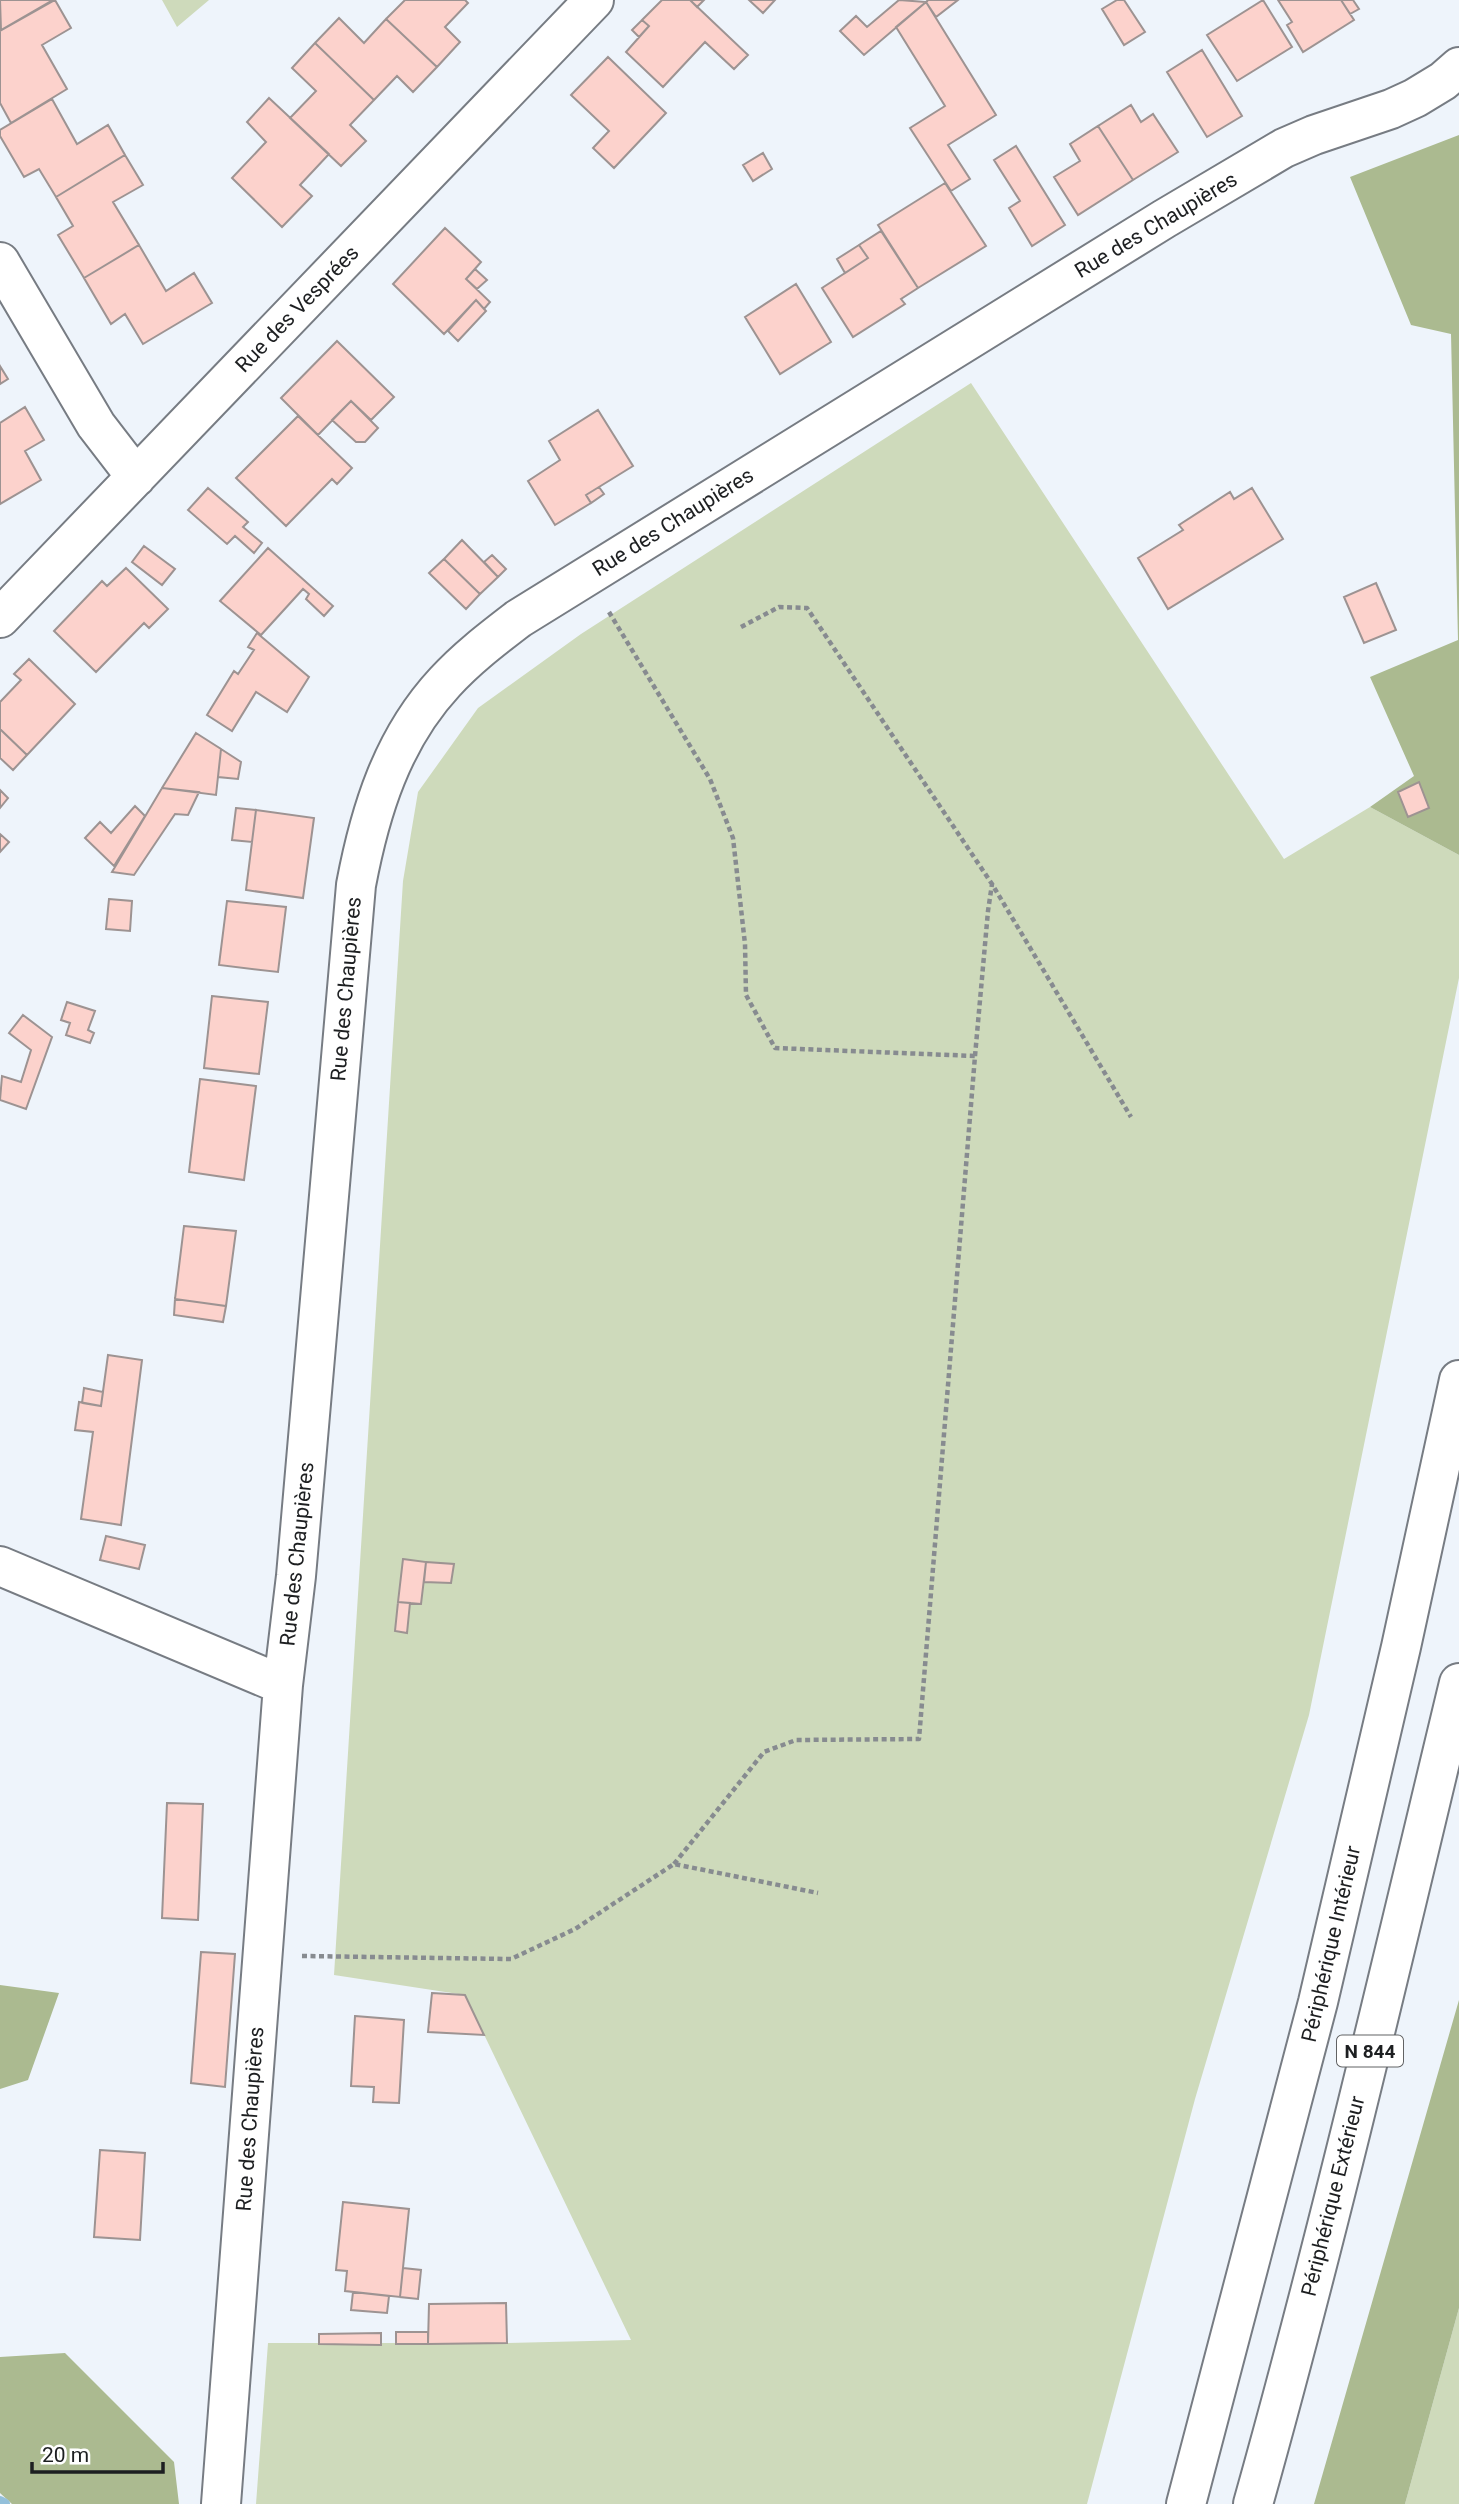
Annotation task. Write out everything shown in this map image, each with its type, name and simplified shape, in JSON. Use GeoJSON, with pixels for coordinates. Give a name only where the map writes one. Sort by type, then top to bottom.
{"type":"FeatureCollection","features":[{"type":"Feature","properties":{"kind":"main road","name":"Rue des Vesprées"},"geometry":{"type":"LineString","coordinates":[[0,618],[594,0]]}},
{"type":"Feature","properties":{"kind":"main road","name":"Rue des Chaupières"},"geometry":{"type":"LineString","coordinates":[[221,2504],[284,1685],[296,1576],[356,885],[365,836],[381,783],[416,720],[443,683],[476,651],[518,619],[1164,219],[1284,148],[1415,98],[1459,67]]}},
{"type":"Feature","properties":{"kind":"main road"},"geometry":{"type":"LineString","coordinates":[[0,262],[96,425],[136,477]]}},
{"type":"Feature","properties":{"kind":"main road","name":"Périphérique Intérieur"},"geometry":{"type":"LineString","coordinates":[[1186,2504],[1318,2002],[1404,1634],[1459,1380]]}},
{"type":"Feature","properties":{"kind":"main road"},"geometry":{"type":"LineString","coordinates":[[0,1566],[284,1685]]}},
{"type":"Feature","properties":{"kind":"main road","name":"Périphérique Extérieur"},"geometry":{"type":"LineString","coordinates":[[1253,2504],[1368,2058],[1459,1683]]}},
{"type":"Feature","properties":{"kind":"path"},"geometry":{"type":"LineString","coordinates":[[587,575],[710,779],[733,838],[745,944],[746,995],[775,1048],[975,1056]]}},
{"type":"Feature","properties":{"kind":"path"},"geometry":{"type":"LineString","coordinates":[[741,627],[779,607],[807,608],[992,884],[1131,1117]]}},
{"type":"Feature","properties":{"kind":"path"},"geometry":{"type":"LineString","coordinates":[[262,1955],[511,1959],[575,1929],[674,1864],[764,1752],[796,1740],[919,1739],[975,1056],[992,884]]}},
{"type":"Feature","properties":{"kind":"path"},"geometry":{"type":"LineString","coordinates":[[674,1864],[818,1893]]}},
{"type":"Feature","properties":{"kind":"green space"},"geometry":{"type":"Polygon","coordinates":[[[162,0],[209,0],[177,27],[162,0]]]}},
{"type":"Feature","properties":{"kind":"green space"},"geometry":{"type":"Polygon","coordinates":[[[1459,135],[1459,855],[1370,807],[1414,776],[1370,677],[1458,640],[1451,334],[1411,325],[1350,177],[1459,135]]]}},
{"type":"Feature","properties":{"kind":"green space"},"geometry":{"type":"Polygon","coordinates":[[[971,383],[1284,859],[1370,807],[1459,855],[1459,978],[1309,1715],[1195,2099],[1087,2504],[256,2504],[268,2343],[631,2340],[465,1995],[334,1975],[403,881],[418,792],[478,708],[581,634],[971,383]]]}},
{"type":"Feature","properties":{"kind":"green space"},"geometry":{"type":"Polygon","coordinates":[[[0,1985],[59,1993],[28,2080],[0,2089],[0,1985]]]}},
{"type":"Feature","properties":{"kind":"green space"},"geometry":{"type":"Polygon","coordinates":[[[1459,2000],[1459,2308],[1405,2504],[1314,2504],[1459,2000]]]}},
{"type":"Feature","properties":{"kind":"green space"},"geometry":{"type":"Polygon","coordinates":[[[1459,2308],[1459,2504],[1405,2504],[1459,2308]]]}},
{"type":"Feature","properties":{"kind":"green space"},"geometry":{"type":"Polygon","coordinates":[[[65,2353],[174,2462],[179,2504],[12,2504],[0,2493],[0,2357],[65,2353]]]}},
{"type":"Feature","properties":{"kind":"building"},"geometry":{"type":"Polygon","coordinates":[[[0,0],[53,0],[1,30],[0,0]]]}},
{"type":"Feature","properties":{"kind":"building"},"geometry":{"type":"Polygon","coordinates":[[[55,0],[71,28],[42,45],[67,89],[11,123],[0,103],[0,31],[55,0]]]}},
{"type":"Feature","properties":{"kind":"building"},"geometry":{"type":"Polygon","coordinates":[[[405,0],[465,0],[468,3],[445,27],[460,42],[437,67],[386,19],[405,0]]]}},
{"type":"Feature","properties":{"kind":"building"},"geometry":{"type":"Polygon","coordinates":[[[662,0],[690,0],[748,55],[734,69],[705,42],[663,87],[626,52],[649,26],[642,20],[662,0]]]}},
{"type":"Feature","properties":{"kind":"building"},"geometry":{"type":"Polygon","coordinates":[[[690,0],[704,0],[697,7],[690,0]]]}},
{"type":"Feature","properties":{"kind":"building"},"geometry":{"type":"Polygon","coordinates":[[[749,0],[775,0],[763,13],[749,0]]]}},
{"type":"Feature","properties":{"kind":"building"},"geometry":{"type":"Polygon","coordinates":[[[899,0],[926,2],[864,55],[840,31],[856,16],[867,27],[899,0]]]}},
{"type":"Feature","properties":{"kind":"building"},"geometry":{"type":"Polygon","coordinates":[[[958,0],[936,17],[926,2],[958,0]]]}},
{"type":"Feature","properties":{"kind":"building"},"geometry":{"type":"Polygon","coordinates":[[[1117,0],[1124,0],[1145,32],[1124,45],[1102,9],[1117,0]]]}},
{"type":"Feature","properties":{"kind":"building"},"geometry":{"type":"Polygon","coordinates":[[[1263,0],[1292,47],[1237,81],[1207,35],[1263,0]]]}},
{"type":"Feature","properties":{"kind":"building"},"geometry":{"type":"Polygon","coordinates":[[[1278,0],[1341,0],[1354,20],[1303,52],[1287,25],[1292,22],[1278,0]]]}},
{"type":"Feature","properties":{"kind":"building"},"geometry":{"type":"Polygon","coordinates":[[[1341,0],[1353,0],[1359,9],[1350,14],[1341,0]]]}},
{"type":"Feature","properties":{"kind":"building"},"geometry":{"type":"Polygon","coordinates":[[[926,2],[996,115],[948,145],[970,179],[951,191],[910,128],[945,106],[896,27],[926,2]]]}},
{"type":"Feature","properties":{"kind":"building"},"geometry":{"type":"Polygon","coordinates":[[[339,18],[364,43],[386,19],[437,67],[413,92],[397,76],[374,100],[315,43],[339,18]]]}},
{"type":"Feature","properties":{"kind":"building"},"geometry":{"type":"Polygon","coordinates":[[[642,20],[649,26],[639,37],[632,30],[642,20]]]}},
{"type":"Feature","properties":{"kind":"building"},"geometry":{"type":"Polygon","coordinates":[[[315,43],[374,100],[350,125],[366,141],[341,166],[290,118],[316,91],[292,68],[315,43]]]}},
{"type":"Feature","properties":{"kind":"building"},"geometry":{"type":"Polygon","coordinates":[[[1202,50],[1242,116],[1207,137],[1167,72],[1202,50]]]}},
{"type":"Feature","properties":{"kind":"building"},"geometry":{"type":"Polygon","coordinates":[[[608,57],[666,113],[614,168],[593,148],[609,131],[571,95],[608,57]]]}},
{"type":"Feature","properties":{"kind":"building"},"geometry":{"type":"Polygon","coordinates":[[[269,98],[329,154],[300,185],[312,196],[282,227],[232,178],[266,142],[247,122],[269,98]]]}},
{"type":"Feature","properties":{"kind":"building"},"geometry":{"type":"Polygon","coordinates":[[[52,99],[77,144],[108,125],[125,155],[56,197],[39,169],[24,177],[0,136],[0,130],[52,99]]]}},
{"type":"Feature","properties":{"kind":"building"},"geometry":{"type":"Polygon","coordinates":[[[1131,105],[1141,122],[1153,114],[1178,152],[1133,180],[1098,126],[1131,105]]]}},
{"type":"Feature","properties":{"kind":"building"},"geometry":{"type":"Polygon","coordinates":[[[1098,126],[1133,180],[1078,215],[1054,177],[1080,161],[1070,144],[1098,126]]]}},
{"type":"Feature","properties":{"kind":"building"},"geometry":{"type":"Polygon","coordinates":[[[1016,146],[1065,225],[1032,246],[1009,208],[1020,201],[994,160],[1016,146]]]}},
{"type":"Feature","properties":{"kind":"building"},"geometry":{"type":"Polygon","coordinates":[[[763,153],[772,169],[753,181],[743,165],[763,153]]]}},
{"type":"Feature","properties":{"kind":"building"},"geometry":{"type":"Polygon","coordinates":[[[125,155],[143,185],[113,202],[139,245],[84,278],[58,235],[73,226],[56,197],[125,155]]]}},
{"type":"Feature","properties":{"kind":"building"},"geometry":{"type":"Polygon","coordinates":[[[945,183],[986,246],[918,288],[878,225],[945,183]]]}},
{"type":"Feature","properties":{"kind":"building"},"geometry":{"type":"Polygon","coordinates":[[[445,228],[481,262],[466,279],[490,302],[484,309],[476,300],[444,334],[393,284],[445,228]]]}},
{"type":"Feature","properties":{"kind":"building"},"geometry":{"type":"Polygon","coordinates":[[[881,231],[918,288],[901,299],[905,304],[853,337],[822,288],[868,258],[859,245],[881,231]]]}},
{"type":"Feature","properties":{"kind":"building"},"geometry":{"type":"Polygon","coordinates":[[[139,245],[166,291],[194,273],[212,303],[143,344],[125,314],[111,324],[84,278],[139,245]]]}},
{"type":"Feature","properties":{"kind":"building"},"geometry":{"type":"Polygon","coordinates":[[[859,245],[868,258],[845,273],[837,259],[859,245]]]}},
{"type":"Feature","properties":{"kind":"building"},"geometry":{"type":"Polygon","coordinates":[[[475,269],[487,280],[477,289],[466,279],[475,269]]]}},
{"type":"Feature","properties":{"kind":"building"},"geometry":{"type":"Polygon","coordinates":[[[796,284],[831,342],[780,374],[745,317],[796,284]]]}},
{"type":"Feature","properties":{"kind":"building"},"geometry":{"type":"Polygon","coordinates":[[[476,300],[486,311],[458,341],[448,331],[476,300]]]}},
{"type":"Feature","properties":{"kind":"building"},"geometry":{"type":"Polygon","coordinates":[[[337,341],[394,397],[371,420],[351,401],[318,435],[281,398],[337,341]]]}},
{"type":"Feature","properties":{"kind":"building"},"geometry":{"type":"Polygon","coordinates":[[[0,366],[8,379],[0,384],[0,366]]]}},
{"type":"Feature","properties":{"kind":"building"},"geometry":{"type":"Polygon","coordinates":[[[351,401],[378,428],[365,442],[356,442],[332,420],[351,401]]]}},
{"type":"Feature","properties":{"kind":"building"},"geometry":{"type":"Polygon","coordinates":[[[25,407],[44,440],[25,451],[41,480],[0,504],[0,423],[25,407]]]}},
{"type":"Feature","properties":{"kind":"building"},"geometry":{"type":"Polygon","coordinates":[[[598,410],[633,466],[586,495],[591,503],[555,525],[528,481],[560,460],[549,441],[598,410]]]}},
{"type":"Feature","properties":{"kind":"building"},"geometry":{"type":"Polygon","coordinates":[[[298,416],[352,468],[337,484],[332,479],[286,526],[236,478],[298,416]]]}},
{"type":"Feature","properties":{"kind":"building"},"geometry":{"type":"Polygon","coordinates":[[[599,487],[604,494],[591,503],[586,495],[599,487]]]}},
{"type":"Feature","properties":{"kind":"building"},"geometry":{"type":"Polygon","coordinates":[[[208,488],[248,522],[243,527],[262,543],[254,553],[235,536],[227,544],[188,510],[208,488]]]}},
{"type":"Feature","properties":{"kind":"building"},"geometry":{"type":"Polygon","coordinates":[[[1252,488],[1283,539],[1168,609],[1138,558],[1183,530],[1179,525],[1230,492],[1234,499],[1252,488]]]}},
{"type":"Feature","properties":{"kind":"building"},"geometry":{"type":"Polygon","coordinates":[[[462,540],[498,577],[480,594],[444,559],[462,540]]]}},
{"type":"Feature","properties":{"kind":"building"},"geometry":{"type":"Polygon","coordinates":[[[144,546],[175,569],[162,585],[132,562],[144,546]]]}},
{"type":"Feature","properties":{"kind":"building"},"geometry":{"type":"Polygon","coordinates":[[[268,548],[333,606],[324,616],[306,599],[309,594],[303,589],[261,635],[220,601],[268,548]]]}},
{"type":"Feature","properties":{"kind":"building"},"geometry":{"type":"Polygon","coordinates":[[[492,555],[506,569],[498,577],[484,562],[492,555]]]}},
{"type":"Feature","properties":{"kind":"building"},"geometry":{"type":"Polygon","coordinates":[[[444,559],[480,594],[466,609],[429,573],[444,559]]]}},
{"type":"Feature","properties":{"kind":"building"},"geometry":{"type":"Polygon","coordinates":[[[126,568],[168,609],[149,628],[144,623],[96,672],[54,631],[102,581],[107,586],[126,568]]]}},
{"type":"Feature","properties":{"kind":"building"},"geometry":{"type":"Polygon","coordinates":[[[1376,583],[1396,630],[1364,643],[1344,597],[1376,583]]]}},
{"type":"Feature","properties":{"kind":"building"},"geometry":{"type":"Polygon","coordinates":[[[257,633],[309,677],[287,712],[256,692],[232,731],[207,715],[234,671],[238,674],[254,650],[248,647],[257,633]]]}},
{"type":"Feature","properties":{"kind":"building"},"geometry":{"type":"Polygon","coordinates":[[[29,659],[75,704],[27,755],[0,729],[0,702],[21,680],[14,674],[29,659]]]}},
{"type":"Feature","properties":{"kind":"building"},"geometry":{"type":"Polygon","coordinates":[[[0,729],[27,755],[13,770],[0,758],[0,729]]]}},
{"type":"Feature","properties":{"kind":"building"},"geometry":{"type":"Polygon","coordinates":[[[196,733],[221,749],[216,795],[162,788],[196,733]]]}},
{"type":"Feature","properties":{"kind":"building"},"geometry":{"type":"Polygon","coordinates":[[[221,749],[241,762],[238,779],[218,777],[221,749]]]}},
{"type":"Feature","properties":{"kind":"building"},"geometry":{"type":"Polygon","coordinates":[[[1419,782],[1429,808],[1408,817],[1398,792],[1419,782]]]}},
{"type":"Feature","properties":{"kind":"building"},"geometry":{"type":"Polygon","coordinates":[[[162,788],[199,792],[188,815],[175,814],[134,875],[112,872],[162,788]]]}},
{"type":"Feature","properties":{"kind":"building"},"geometry":{"type":"Polygon","coordinates":[[[0,790],[8,798],[0,808],[0,790]]]}},
{"type":"Feature","properties":{"kind":"building"},"geometry":{"type":"Polygon","coordinates":[[[135,806],[145,816],[114,866],[85,838],[100,822],[111,833],[135,806]]]}},
{"type":"Feature","properties":{"kind":"building"},"geometry":{"type":"Polygon","coordinates":[[[236,808],[256,810],[252,842],[232,840],[236,808]]]}},
{"type":"Feature","properties":{"kind":"building"},"geometry":{"type":"Polygon","coordinates":[[[256,810],[314,818],[303,898],[246,890],[256,810]]]}},
{"type":"Feature","properties":{"kind":"building"},"geometry":{"type":"Polygon","coordinates":[[[0,834],[9,842],[0,852],[0,834]]]}},
{"type":"Feature","properties":{"kind":"building"},"geometry":{"type":"Polygon","coordinates":[[[109,899],[132,901],[130,931],[106,929],[109,899]]]}},
{"type":"Feature","properties":{"kind":"building"},"geometry":{"type":"Polygon","coordinates":[[[227,901],[286,907],[278,972],[219,965],[227,901]]]}},
{"type":"Feature","properties":{"kind":"building"},"geometry":{"type":"Polygon","coordinates":[[[212,996],[268,1002],[259,1074],[204,1068],[212,996]]]}},
{"type":"Feature","properties":{"kind":"building"},"geometry":{"type":"Polygon","coordinates":[[[67,1002],[95,1011],[88,1030],[94,1033],[90,1043],[66,1035],[70,1023],[61,1020],[67,1002]]]}},
{"type":"Feature","properties":{"kind":"building"},"geometry":{"type":"Polygon","coordinates":[[[23,1015],[52,1037],[26,1109],[0,1100],[2,1076],[21,1082],[31,1050],[9,1033],[23,1015]]]}},
{"type":"Feature","properties":{"kind":"building"},"geometry":{"type":"Polygon","coordinates":[[[200,1079],[256,1086],[244,1180],[189,1172],[200,1079]]]}},
{"type":"Feature","properties":{"kind":"building"},"geometry":{"type":"Polygon","coordinates":[[[184,1226],[236,1231],[226,1306],[175,1299],[184,1226]]]}},
{"type":"Feature","properties":{"kind":"building"},"geometry":{"type":"Polygon","coordinates":[[[175,1299],[226,1306],[223,1322],[174,1315],[175,1299]]]}},
{"type":"Feature","properties":{"kind":"building"},"geometry":{"type":"Polygon","coordinates":[[[108,1355],[142,1360],[121,1525],[81,1519],[93,1432],[75,1430],[79,1402],[101,1406],[108,1355]]]}},
{"type":"Feature","properties":{"kind":"building"},"geometry":{"type":"Polygon","coordinates":[[[84,1388],[103,1392],[101,1406],[82,1403],[84,1388]]]}},
{"type":"Feature","properties":{"kind":"building"},"geometry":{"type":"Polygon","coordinates":[[[106,1536],[145,1545],[139,1569],[100,1560],[106,1536]]]}},
{"type":"Feature","properties":{"kind":"building"},"geometry":{"type":"Polygon","coordinates":[[[403,1559],[426,1562],[421,1604],[398,1602],[403,1559]]]}},
{"type":"Feature","properties":{"kind":"building"},"geometry":{"type":"Polygon","coordinates":[[[426,1562],[454,1564],[451,1583],[424,1582],[426,1562]]]}},
{"type":"Feature","properties":{"kind":"building"},"geometry":{"type":"Polygon","coordinates":[[[398,1602],[410,1603],[407,1633],[395,1631],[398,1602]]]}},
{"type":"Feature","properties":{"kind":"building"},"geometry":{"type":"Polygon","coordinates":[[[167,1803],[203,1804],[198,1920],[162,1918],[167,1803]]]}},
{"type":"Feature","properties":{"kind":"building"},"geometry":{"type":"Polygon","coordinates":[[[201,1952],[235,1954],[225,2087],[191,2083],[201,1952]]]}},
{"type":"Feature","properties":{"kind":"building"},"geometry":{"type":"Polygon","coordinates":[[[432,1993],[465,1995],[484,2035],[428,2032],[432,1993]]]}},
{"type":"Feature","properties":{"kind":"building"},"geometry":{"type":"Polygon","coordinates":[[[355,2016],[404,2020],[399,2103],[373,2102],[374,2087],[351,2086],[355,2016]]]}},
{"type":"Feature","properties":{"kind":"building"},"geometry":{"type":"Polygon","coordinates":[[[100,2150],[145,2153],[140,2240],[94,2237],[100,2150]]]}},
{"type":"Feature","properties":{"kind":"building"},"geometry":{"type":"Polygon","coordinates":[[[343,2202],[409,2209],[400,2297],[345,2291],[347,2271],[336,2270],[343,2202]]]}},
{"type":"Feature","properties":{"kind":"building"},"geometry":{"type":"Polygon","coordinates":[[[403,2268],[421,2270],[418,2299],[400,2297],[403,2268]]]}},
{"type":"Feature","properties":{"kind":"building"},"geometry":{"type":"Polygon","coordinates":[[[353,2292],[389,2296],[387,2313],[351,2310],[353,2292]]]}},
{"type":"Feature","properties":{"kind":"building"},"geometry":{"type":"Polygon","coordinates":[[[506,2303],[507,2343],[428,2344],[429,2304],[506,2303]]]}},
{"type":"Feature","properties":{"kind":"building"},"geometry":{"type":"Polygon","coordinates":[[[396,2332],[428,2332],[428,2344],[396,2344],[396,2332]]]}},
{"type":"Feature","properties":{"kind":"building"},"geometry":{"type":"Polygon","coordinates":[[[381,2333],[381,2345],[319,2344],[319,2334],[381,2333]]]}},
{"type":"Feature","properties":{"kind":"waterway"},"geometry":{"type":"LineString","coordinates":[[0,2502],[4,2504]]}}]}
